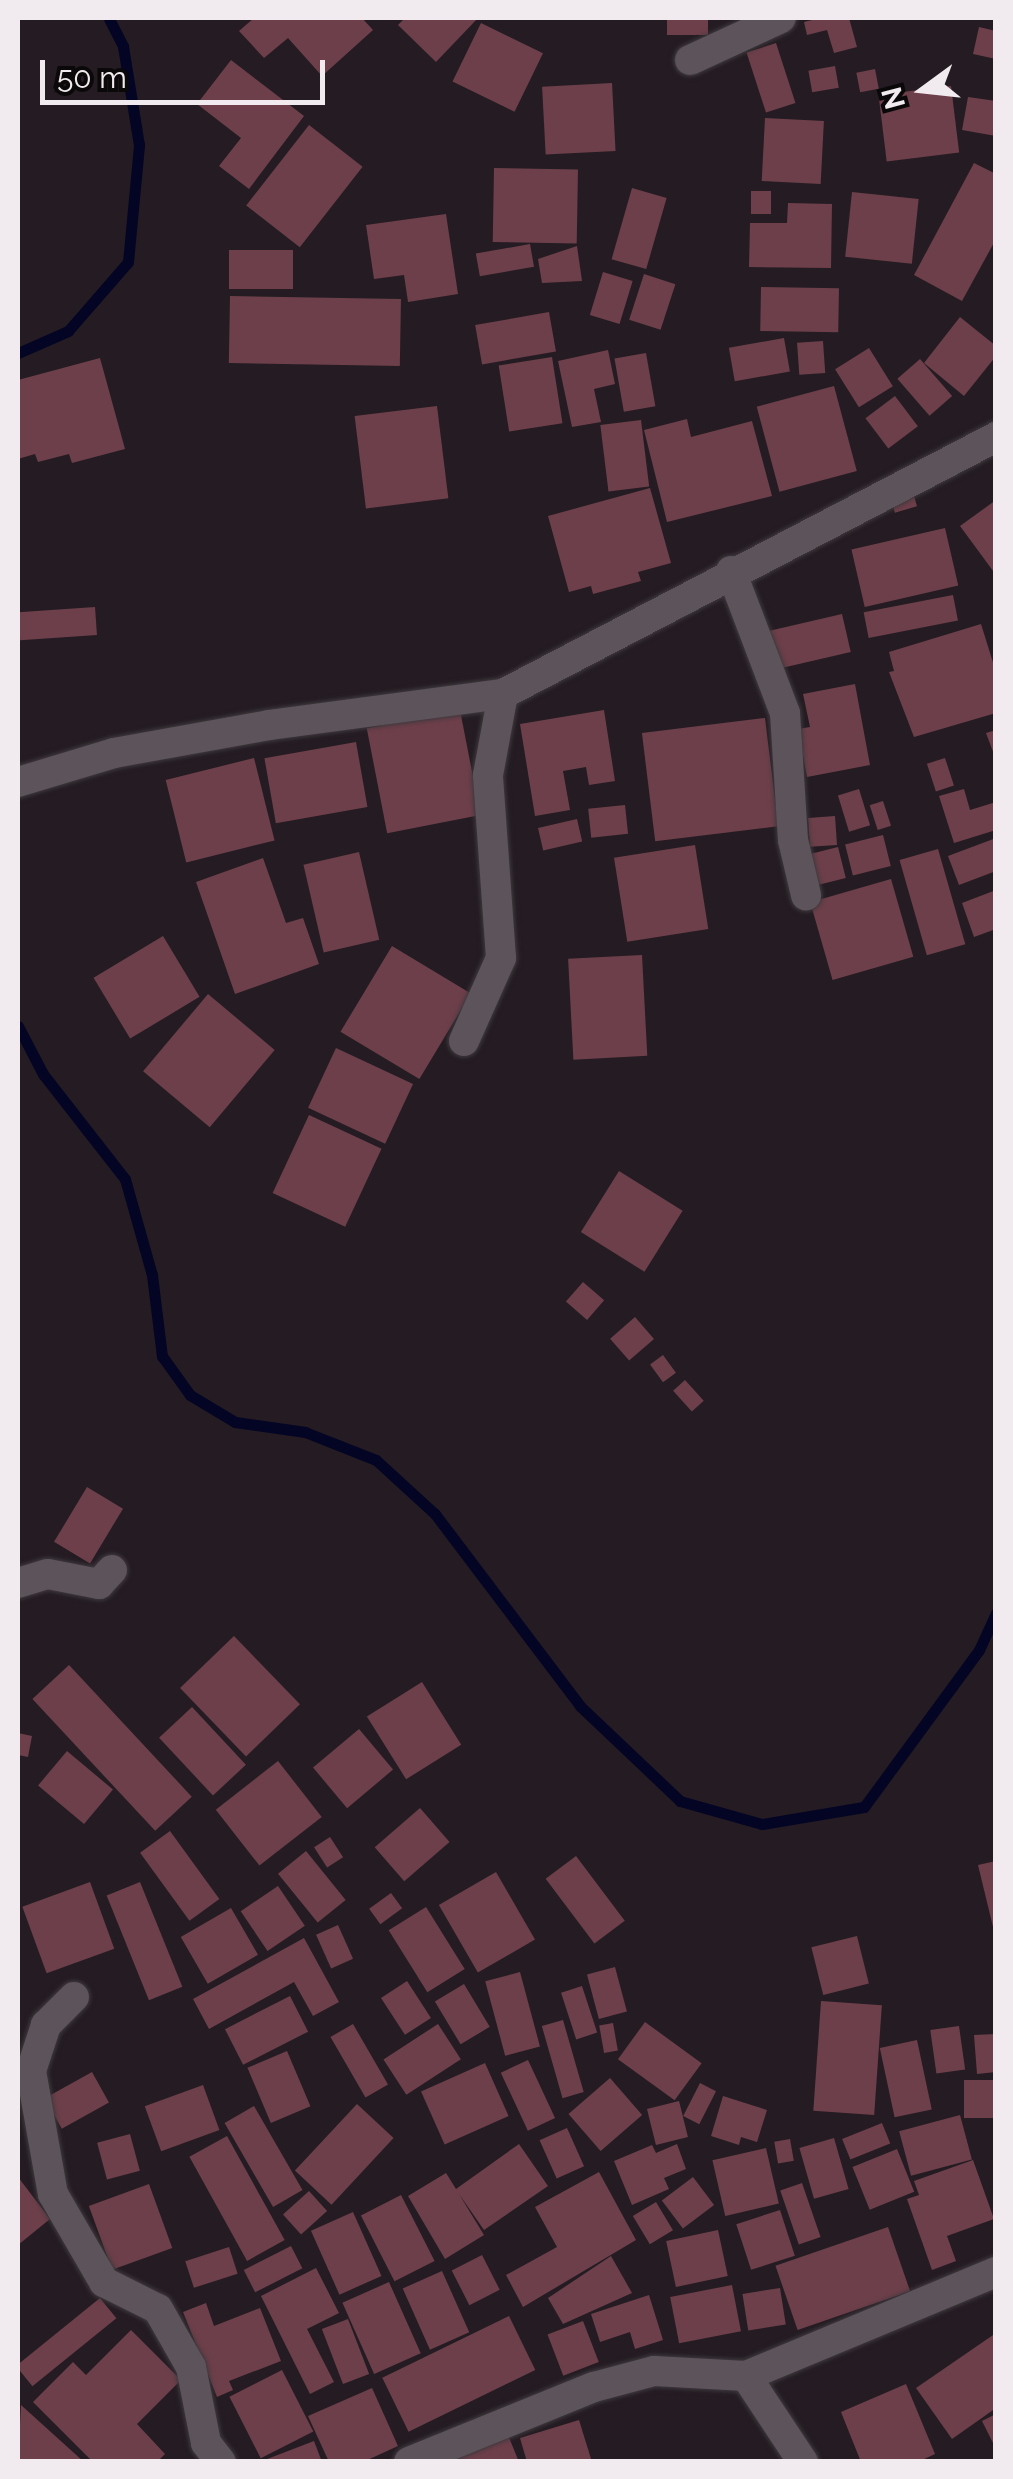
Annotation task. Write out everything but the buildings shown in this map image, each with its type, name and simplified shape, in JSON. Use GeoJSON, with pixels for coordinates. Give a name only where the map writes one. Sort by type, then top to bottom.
{"type":"FeatureCollection","features":[{"type":"Feature","properties":{"kind":"street"},"geometry":{"type":"LineString","coordinates":[[690,60],[780,18]]}},
{"type":"Feature","properties":{"kind":"street"},"geometry":{"type":"LineString","coordinates":[[18,782],[114,754],[251,728],[504,694],[731,571],[996,437]]}},
{"type":"Feature","properties":{"kind":"street"},"geometry":{"type":"LineString","coordinates":[[731,571],[785,713],[793,840],[806,895]]}},
{"type":"Feature","properties":{"kind":"street"},"geometry":{"type":"LineString","coordinates":[[464,1041],[501,958],[488,776],[504,694]]}},
{"type":"Feature","properties":{"kind":"street"},"geometry":{"type":"LineString","coordinates":[[18,1583],[48,1574],[99,1584],[112,1570]]}},
{"type":"Feature","properties":{"kind":"street"},"geometry":{"type":"LineString","coordinates":[[74,1996],[46,2025],[31,2072],[52,2194],[104,2282],[158,2309],[191,2366],[206,2443],[221,2462]]}},
{"type":"Feature","properties":{"kind":"street"},"geometry":{"type":"LineString","coordinates":[[410,2462],[594,2387],[654,2371],[746,2376],[996,2272]]}},
{"type":"Feature","properties":{"kind":"street"},"geometry":{"type":"LineString","coordinates":[[746,2376],[803,2462]]}},
{"type":"Feature","properties":{"kind":"waterway"},"geometry":{"type":"LineString","coordinates":[[18,353],[68,331],[128,262],[139,145],[123,46],[109,18]]}},
{"type":"Feature","properties":{"kind":"waterway"},"geometry":{"type":"LineString","coordinates":[[18,1026],[43,1074],[125,1179],[152,1275],[162,1356],[190,1395],[235,1422],[305,1432],[376,1460],[435,1514],[580,1706],[680,1801],[762,1824],[864,1807],[979,1650],[996,1613]]}}]}
